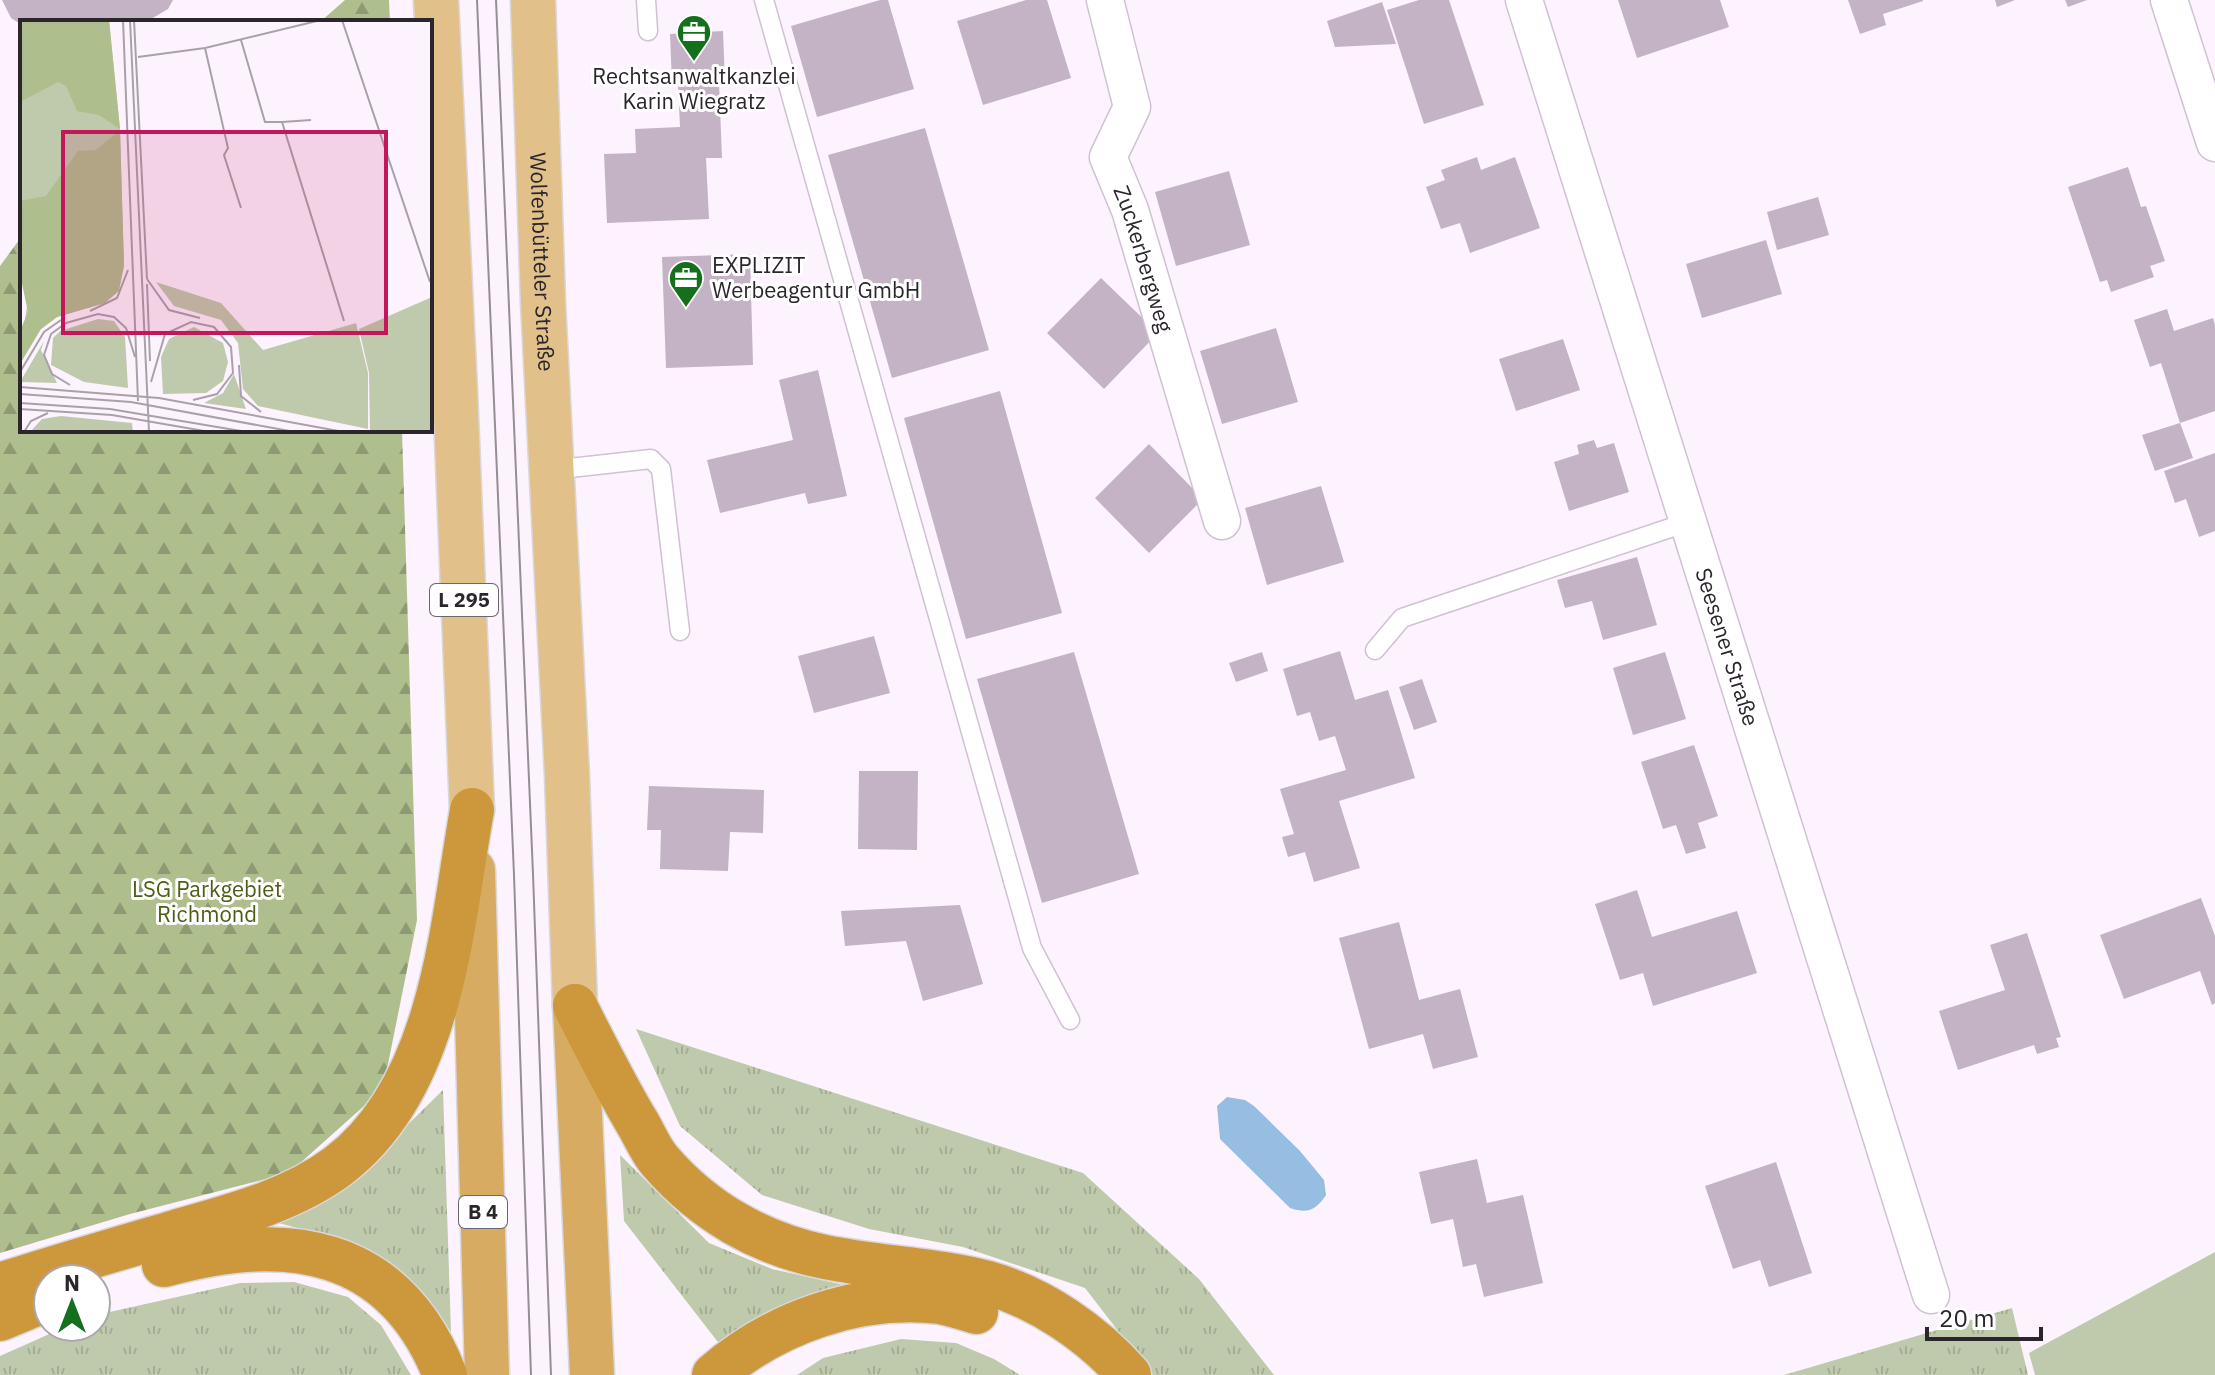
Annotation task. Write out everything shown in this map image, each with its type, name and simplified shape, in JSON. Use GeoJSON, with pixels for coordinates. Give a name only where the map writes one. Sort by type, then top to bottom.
{"type":"FeatureCollection","features":[{"type":"Feature","properties":{"kind":"highway"},"geometry":{"type":"LineString","coordinates":[[0,1285],[244,1212],[295,1191],[338,1166],[371,1134],[402,1093],[433,1015],[444,974],[472,810]]}},
{"type":"Feature","properties":{"kind":"highway","name":"B 4"},"geometry":{"type":"LineString","coordinates":[[472,810],[487,1375]]}},
{"type":"Feature","properties":{"kind":"highway"},"geometry":{"type":"LineString","coordinates":[[575,1006],[592,1375]]}},
{"type":"Feature","properties":{"kind":"highway"},"geometry":{"type":"LineString","coordinates":[[575,1006],[658,1159],[726,1220],[770,1242],[824,1257],[990,1284],[1031,1300],[1074,1327],[1111,1354],[1129,1375]]}},
{"type":"Feature","properties":{"kind":"highway"},"geometry":{"type":"LineString","coordinates":[[112,1279],[203,1254],[241,1248],[284,1248],[317,1254],[379,1283],[408,1310],[433,1346],[445,1375]]}},
{"type":"Feature","properties":{"kind":"highway"},"geometry":{"type":"LineString","coordinates":[[714,1375],[737,1355],[779,1330],[820,1314],[882,1301],[941,1302],[985,1314],[1036,1335],[1087,1375]]}},
{"type":"Feature","properties":{"kind":"highway"},"geometry":{"type":"LineString","coordinates":[[0,1319],[32,1306]]}},
{"type":"Feature","properties":{"kind":"main road","name":"L 295"},"geometry":{"type":"LineString","coordinates":[[436,0],[472,810]]}},
{"type":"Feature","properties":{"kind":"main road","name":"Wolfenbütteler Straße"},"geometry":{"type":"LineString","coordinates":[[533,0],[543,302],[575,1006]]}},
{"type":"Feature","properties":{"kind":"street","name":"Zuckerbergweg"},"geometry":{"type":"LineString","coordinates":[[1105,0],[1132,107],[1108,157],[1130,210],[1222,521]]}},
{"type":"Feature","properties":{"kind":"street","name":"Seesener Straße"},"geometry":{"type":"LineString","coordinates":[[1524,0],[1931,1295]]}},
{"type":"Feature","properties":{"kind":"street"},"geometry":{"type":"LineString","coordinates":[[2169,0],[2215,143]]}},
{"type":"Feature","properties":{"kind":"lane"},"geometry":{"type":"LineString","coordinates":[[646,0],[648,31]]}},
{"type":"Feature","properties":{"kind":"lane"},"geometry":{"type":"LineString","coordinates":[[764,0],[1032,948],[1070,1020]]}},
{"type":"Feature","properties":{"kind":"lane"},"geometry":{"type":"LineString","coordinates":[[552,470],[636,459],[651,459],[661,469],[680,631]]}},
{"type":"Feature","properties":{"kind":"lane"},"geometry":{"type":"LineString","coordinates":[[1375,650],[1402,618],[1688,522]]}},
{"type":"Feature","properties":{"kind":"green space"},"geometry":{"type":"Polygon","coordinates":[[[345,0],[389,0],[390,20],[322,20],[345,0]]]}},
{"type":"Feature","properties":{"kind":"green space","name":"LSG Parkgebiet Richmond"},"geometry":{"type":"Polygon","coordinates":[[[20,239],[20,432],[402,432],[417,920],[383,1089],[289,1173],[130,1214],[0,1253],[0,266],[20,239]]]}},
{"type":"Feature","properties":{"kind":"green space"},"geometry":{"type":"Polygon","coordinates":[[[636,1029],[1083,1173],[1199,1279],[1274,1375],[1152,1375],[1085,1288],[963,1247],[869,1229],[762,1195],[680,1126],[636,1029]]]}},
{"type":"Feature","properties":{"kind":"green space"},"geometry":{"type":"Polygon","coordinates":[[[443,1090],[451,1332],[410,1282],[375,1257],[315,1233],[274,1222],[387,1145],[443,1090]]]}},
{"type":"Feature","properties":{"kind":"green space"},"geometry":{"type":"Polygon","coordinates":[[[620,1155],[709,1243],[772,1269],[862,1289],[721,1346],[624,1221],[620,1155]]]}},
{"type":"Feature","properties":{"kind":"green space"},"geometry":{"type":"Polygon","coordinates":[[[2215,1252],[2215,1375],[2035,1375],[2029,1353],[2215,1252]]]}},
{"type":"Feature","properties":{"kind":"green space"},"geometry":{"type":"Polygon","coordinates":[[[294,1282],[348,1297],[381,1325],[411,1375],[0,1375],[0,1356],[32,1342],[112,1343],[112,1311],[240,1283],[294,1282]]]}},
{"type":"Feature","properties":{"kind":"green space"},"geometry":{"type":"Polygon","coordinates":[[[2012,1308],[2028,1375],[1784,1375],[2012,1308]]]}},
{"type":"Feature","properties":{"kind":"green space"},"geometry":{"type":"Polygon","coordinates":[[[901,1339],[956,1343],[994,1359],[1020,1375],[797,1375],[823,1358],[901,1339]]]}},
{"type":"Feature","properties":{"kind":"water"},"geometry":{"type":"Polygon","coordinates":[[[1227,1097],[1245,1100],[1254,1106],[1300,1151],[1324,1180],[1326,1195],[1319,1204],[1302,1211],[1290,1208],[1220,1139],[1217,1106],[1227,1097]]]}},
{"type":"Feature","properties":{"kind":"building"},"geometry":{"type":"Polygon","coordinates":[[[2,0],[173,0],[168,9],[149,20],[20,20],[20,24],[11,18],[2,0]]]}},
{"type":"Feature","properties":{"kind":"building"},"geometry":{"type":"Polygon","coordinates":[[[888,0],[914,89],[817,117],[791,26],[888,0]]]}},
{"type":"Feature","properties":{"kind":"building"},"geometry":{"type":"Polygon","coordinates":[[[1026,0],[1047,0],[1071,78],[983,105],[957,21],[1026,0]]]}},
{"type":"Feature","properties":{"kind":"building"},"geometry":{"type":"Polygon","coordinates":[[[1419,0],[1449,0],[1484,105],[1424,124],[1387,10],[1419,0]]]}},
{"type":"Feature","properties":{"kind":"building"},"geometry":{"type":"Polygon","coordinates":[[[1618,0],[1720,0],[1729,27],[1637,58],[1618,0]]]}},
{"type":"Feature","properties":{"kind":"building"},"geometry":{"type":"Polygon","coordinates":[[[1848,0],[1923,1],[1883,14],[1886,25],[1860,34],[1848,0]]]}},
{"type":"Feature","properties":{"kind":"building"},"geometry":{"type":"Polygon","coordinates":[[[1995,0],[2015,0],[1997,7],[1995,0]]]}},
{"type":"Feature","properties":{"kind":"building"},"geometry":{"type":"Polygon","coordinates":[[[2065,0],[2087,0],[2068,7],[2065,0]]]}},
{"type":"Feature","properties":{"kind":"building"},"geometry":{"type":"Polygon","coordinates":[[[1382,2],[1396,44],[1335,47],[1327,21],[1382,2]]]}},
{"type":"Feature","properties":{"kind":"building"},"geometry":{"type":"Polygon","coordinates":[[[723,31],[725,82],[719,83],[722,158],[706,158],[709,219],[607,223],[604,154],[636,153],[635,129],[680,127],[678,85],[672,85],[670,34],[723,31]]]}},
{"type":"Feature","properties":{"kind":"building"},"geometry":{"type":"Polygon","coordinates":[[[925,128],[989,350],[892,378],[828,155],[925,128]]]}},
{"type":"Feature","properties":{"kind":"building"},"geometry":{"type":"Polygon","coordinates":[[[1477,157],[1481,170],[1515,157],[1540,228],[1470,253],[1460,223],[1441,229],[1426,187],[1445,180],[1441,170],[1477,157]]]}},
{"type":"Feature","properties":{"kind":"building"},"geometry":{"type":"Polygon","coordinates":[[[2128,167],[2141,207],[2146,206],[2165,261],[2150,266],[2154,277],[2111,292],[2107,280],[2100,282],[2068,187],[2128,167]]]}},
{"type":"Feature","properties":{"kind":"building"},"geometry":{"type":"Polygon","coordinates":[[[1229,171],[1250,245],[1176,266],[1155,192],[1229,171]]]}},
{"type":"Feature","properties":{"kind":"building"},"geometry":{"type":"Polygon","coordinates":[[[1818,197],[1829,235],[1777,250],[1767,212],[1818,197]]]}},
{"type":"Feature","properties":{"kind":"building"},"geometry":{"type":"Polygon","coordinates":[[[1766,240],[1782,294],[1702,318],[1686,264],[1766,240]]]}},
{"type":"Feature","properties":{"kind":"building"},"geometry":{"type":"Polygon","coordinates":[[[750,254],[753,365],[666,368],[662,257],[750,254]]]}},
{"type":"Feature","properties":{"kind":"building"},"geometry":{"type":"Polygon","coordinates":[[[1101,278],[1158,333],[1104,389],[1047,333],[1101,278]]]}},
{"type":"Feature","properties":{"kind":"building"},"geometry":{"type":"Polygon","coordinates":[[[2167,309],[2174,331],[2213,318],[2215,325],[2215,411],[2180,423],[2161,363],[2150,367],[2134,320],[2167,309]]]}},
{"type":"Feature","properties":{"kind":"building"},"geometry":{"type":"Polygon","coordinates":[[[1276,328],[1298,402],[1222,424],[1200,351],[1276,328]]]}},
{"type":"Feature","properties":{"kind":"building"},"geometry":{"type":"Polygon","coordinates":[[[1563,339],[1580,390],[1516,411],[1499,359],[1563,339]]]}},
{"type":"Feature","properties":{"kind":"building"},"geometry":{"type":"Polygon","coordinates":[[[818,370],[847,496],[808,504],[805,493],[720,513],[707,460],[793,440],[779,380],[818,370]]]}},
{"type":"Feature","properties":{"kind":"building"},"geometry":{"type":"Polygon","coordinates":[[[1000,391],[1062,613],[966,639],[904,418],[1000,391]]]}},
{"type":"Feature","properties":{"kind":"building"},"geometry":{"type":"Polygon","coordinates":[[[2180,423],[2193,458],[2155,471],[2142,435],[2180,423]]]}},
{"type":"Feature","properties":{"kind":"building"},"geometry":{"type":"Polygon","coordinates":[[[1594,440],[1597,448],[1614,443],[1629,492],[1569,511],[1554,462],[1579,454],[1577,445],[1594,440]]]}},
{"type":"Feature","properties":{"kind":"building"},"geometry":{"type":"Polygon","coordinates":[[[1149,444],[1203,499],[1149,553],[1095,498],[1149,444]]]}},
{"type":"Feature","properties":{"kind":"building"},"geometry":{"type":"Polygon","coordinates":[[[2215,453],[2215,531],[2199,537],[2186,499],[2175,503],[2164,471],[2215,453]]]}},
{"type":"Feature","properties":{"kind":"building"},"geometry":{"type":"Polygon","coordinates":[[[1321,486],[1344,562],[1267,585],[1245,508],[1321,486]]]}},
{"type":"Feature","properties":{"kind":"building"},"geometry":{"type":"Polygon","coordinates":[[[1637,557],[1657,625],[1603,640],[1592,601],[1565,608],[1557,580],[1637,557]]]}},
{"type":"Feature","properties":{"kind":"building"},"geometry":{"type":"Polygon","coordinates":[[[874,636],[890,693],[814,713],[798,656],[874,636]]]}},
{"type":"Feature","properties":{"kind":"building"},"geometry":{"type":"Polygon","coordinates":[[[1340,651],[1355,700],[1388,690],[1415,778],[1339,801],[1360,868],[1314,882],[1305,852],[1288,857],[1282,837],[1294,834],[1280,789],[1346,770],[1335,736],[1319,741],[1310,712],[1297,716],[1283,669],[1340,651]]]}},
{"type":"Feature","properties":{"kind":"building"},"geometry":{"type":"Polygon","coordinates":[[[1074,652],[1139,874],[1042,903],[977,679],[1074,652]]]}},
{"type":"Feature","properties":{"kind":"building"},"geometry":{"type":"Polygon","coordinates":[[[1262,652],[1268,671],[1236,682],[1229,663],[1262,652]]]}},
{"type":"Feature","properties":{"kind":"building"},"geometry":{"type":"Polygon","coordinates":[[[1665,652],[1686,719],[1633,735],[1613,668],[1665,652]]]}},
{"type":"Feature","properties":{"kind":"building"},"geometry":{"type":"Polygon","coordinates":[[[1422,679],[1437,722],[1414,730],[1399,687],[1422,679]]]}},
{"type":"Feature","properties":{"kind":"building"},"geometry":{"type":"Polygon","coordinates":[[[1694,745],[1718,816],[1698,823],[1706,848],[1686,854],[1676,825],[1663,829],[1641,762],[1694,745]]]}},
{"type":"Feature","properties":{"kind":"building"},"geometry":{"type":"Polygon","coordinates":[[[859,771],[918,771],[917,850],[858,849],[859,771]]]}},
{"type":"Feature","properties":{"kind":"building"},"geometry":{"type":"Polygon","coordinates":[[[649,786],[764,790],[763,833],[730,832],[728,871],[660,869],[661,830],[647,830],[649,786]]]}},
{"type":"Feature","properties":{"kind":"building"},"geometry":{"type":"Polygon","coordinates":[[[1637,890],[1652,937],[1737,911],[1757,973],[1653,1006],[1643,973],[1620,980],[1595,904],[1637,890]]]}},
{"type":"Feature","properties":{"kind":"building"},"geometry":{"type":"Polygon","coordinates":[[[2201,898],[2215,936],[2215,1003],[2212,1005],[2200,971],[2124,999],[2100,935],[2201,898]]]}},
{"type":"Feature","properties":{"kind":"building"},"geometry":{"type":"Polygon","coordinates":[[[960,905],[983,984],[923,1001],[906,941],[845,946],[841,911],[960,905]]]}},
{"type":"Feature","properties":{"kind":"building"},"geometry":{"type":"Polygon","coordinates":[[[1399,922],[1419,1000],[1460,989],[1478,1057],[1433,1069],[1423,1034],[1369,1049],[1339,938],[1399,922]]]}},
{"type":"Feature","properties":{"kind":"building"},"geometry":{"type":"Polygon","coordinates":[[[2027,933],[2061,1037],[2056,1038],[2059,1047],[2037,1054],[2034,1045],[1958,1070],[1939,1011],[2005,990],[1990,945],[2027,933]]]}},
{"type":"Feature","properties":{"kind":"building"},"geometry":{"type":"Polygon","coordinates":[[[1477,1159],[1487,1203],[1523,1195],[1543,1283],[1484,1297],[1476,1264],[1463,1267],[1453,1219],[1431,1224],[1419,1172],[1477,1159]]]}},
{"type":"Feature","properties":{"kind":"building"},"geometry":{"type":"Polygon","coordinates":[[[1776,1162],[1812,1273],[1769,1287],[1760,1260],[1733,1269],[1705,1186],[1776,1162]]]}},
{"type":"Feature","properties":{"kind":"tram line"},"geometry":{"type":"LineString","coordinates":[[477,0],[514,875],[531,1375]]}},
{"type":"Feature","properties":{"kind":"tram line"},"geometry":{"type":"LineString","coordinates":[[496,0],[551,1375]]}},
{"type":"Feature","properties":{"kind":"place","name":"Rechtsanwaltkanzlei Karin Wiegratz"},"geometry":{"type":"Point","coordinates":[694,63]}},
{"type":"Feature","properties":{"kind":"place","name":"EXPLIZIT Werbeagentur GmbH"},"geometry":{"type":"Point","coordinates":[686,309]}}]}
